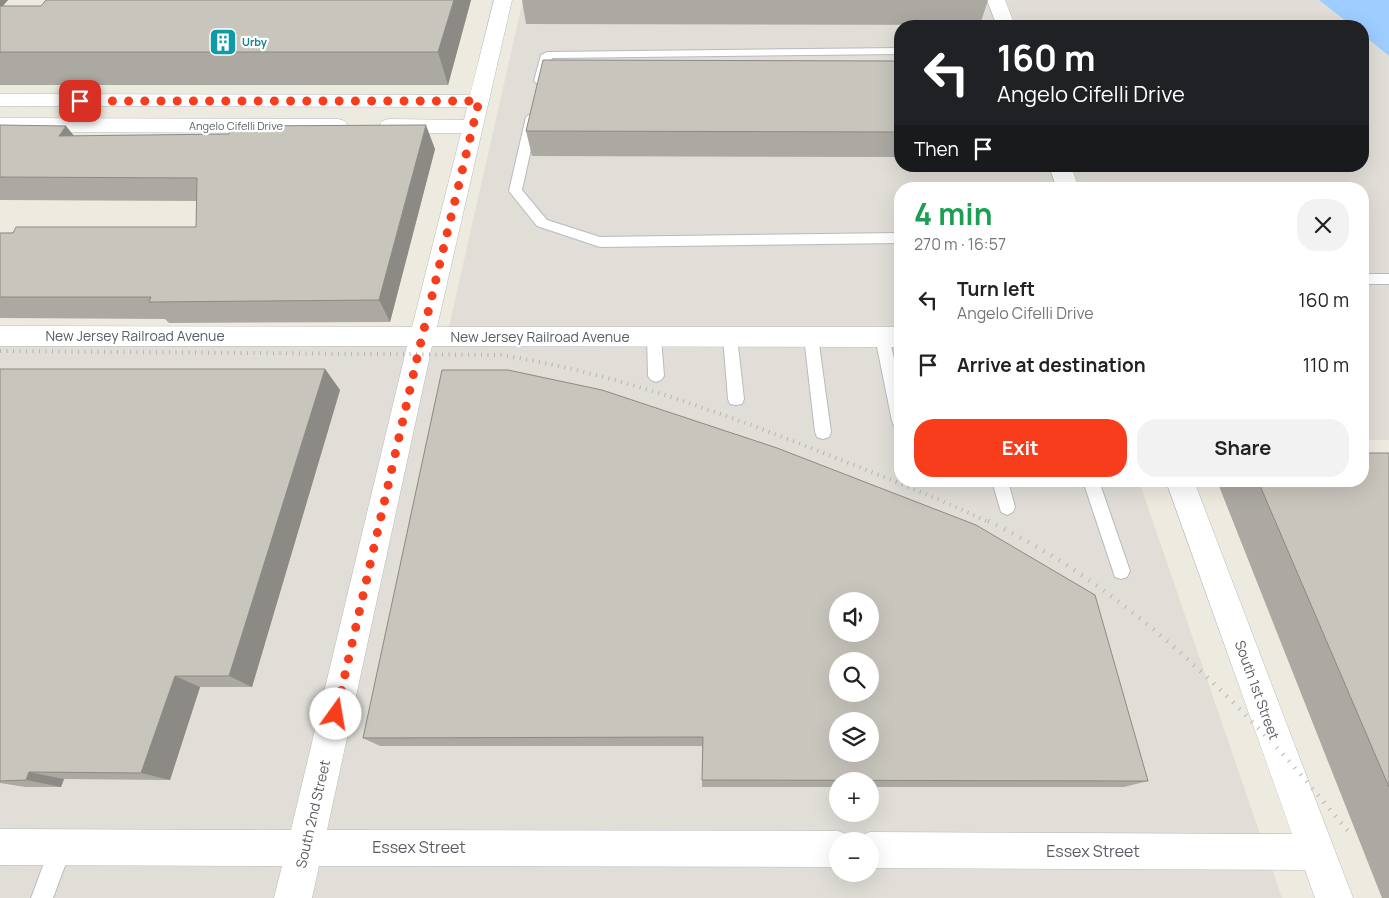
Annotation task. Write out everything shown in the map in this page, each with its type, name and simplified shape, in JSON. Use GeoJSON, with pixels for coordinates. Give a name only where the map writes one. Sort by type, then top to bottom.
{"type":"FeatureCollection","features":[{"type":"Feature","properties":{"kind":"street","name":"South 2nd Street"},"geometry":{"type":"LineString","coordinates":[[293,898],[503,0]]}},
{"type":"Feature","properties":{"kind":"street"},"geometry":{"type":"LineString","coordinates":[[996,0],[1004,20]]}},
{"type":"Feature","properties":{"kind":"street","name":"Angelo Cifelli Drive"},"geometry":{"type":"LineString","coordinates":[[0,100],[479,101]]}},
{"type":"Feature","properties":{"kind":"street","name":"Angelo Cifelli Drive"},"geometry":{"type":"LineString","coordinates":[[0,125],[473,127]]}},
{"type":"Feature","properties":{"kind":"street","name":"New Jersey Railroad Avenue"},"geometry":{"type":"LineString","coordinates":[[0,336],[891,337]]}},
{"type":"Feature","properties":{"kind":"street","name":"South 1st Street"},"geometry":{"type":"LineString","coordinates":[[1182,487],[1334,898]]}},
{"type":"Feature","properties":{"kind":"street","name":"Essex Street"},"geometry":{"type":"LineString","coordinates":[[0,847],[829,850]]}},
{"type":"Feature","properties":{"kind":"street","name":"Essex Street"},"geometry":{"type":"LineString","coordinates":[[879,850],[1316,852]]}},
{"type":"Feature","properties":{"kind":"lane"},"geometry":{"type":"LineString","coordinates":[[894,51],[546,55],[515,191],[542,223],[600,242],[894,238]]}},
{"type":"Feature","properties":{"kind":"lane"},"geometry":{"type":"LineString","coordinates":[[1369,279],[1389,279]]}},
{"type":"Feature","properties":{"kind":"lane"},"geometry":{"type":"LineString","coordinates":[[654,337],[656,376]]}},
{"type":"Feature","properties":{"kind":"lane"},"geometry":{"type":"LineString","coordinates":[[730,337],[736,399]]}},
{"type":"Feature","properties":{"kind":"lane"},"geometry":{"type":"LineString","coordinates":[[811,337],[823,432]]}},
{"type":"Feature","properties":{"kind":"lane"},"geometry":{"type":"LineString","coordinates":[[891,337],[894,365]]}},
{"type":"Feature","properties":{"kind":"lane"},"geometry":{"type":"LineString","coordinates":[[1002,487],[1007,506]]}},
{"type":"Feature","properties":{"kind":"lane"},"geometry":{"type":"LineString","coordinates":[[1093,487],[1120,570]]}},
{"type":"Feature","properties":{"kind":"lane"},"geometry":{"type":"LineString","coordinates":[[42,898],[61,847]]}},
{"type":"Feature","properties":{"kind":"shaded area"},"geometry":{"type":"Polygon","coordinates":[[[523,0],[1319,0],[1344,20],[894,20],[894,172],[1369,172],[1369,40],[1389,56],[1389,440],[1369,440],[1369,182],[894,182],[894,487],[1141,487],[1282,898],[0,898],[0,343],[445,344],[523,0]]]}},
{"type":"Feature","properties":{"kind":"water"},"geometry":{"type":"Polygon","coordinates":[[[1319,0],[1389,0],[1389,56],[1369,40],[1369,20],[1344,20],[1319,0]]]}},
{"type":"Feature","properties":{"kind":"building"},"geometry":{"type":"Polygon","coordinates":[[[46,0],[454,0],[438,52],[0,52],[0,6],[41,6],[46,0]]]}},
{"type":"Feature","properties":{"kind":"building"},"geometry":{"type":"Polygon","coordinates":[[[543,60],[894,61],[894,132],[526,131],[543,60]]]}},
{"type":"Feature","properties":{"kind":"building"},"geometry":{"type":"Polygon","coordinates":[[[0,125],[66,126],[59,136],[229,134],[233,126],[426,125],[379,300],[149,302],[151,297],[0,297],[0,233],[13,233],[16,227],[196,227],[197,178],[0,177],[0,125]]]}},
{"type":"Feature","properties":{"kind":"building"},"geometry":{"type":"Polygon","coordinates":[[[0,369],[325,369],[229,676],[175,676],[141,773],[29,772],[26,780],[0,781],[0,369]]]}},
{"type":"Feature","properties":{"kind":"building"},"geometry":{"type":"Polygon","coordinates":[[[442,370],[508,370],[602,390],[777,448],[976,525],[1095,595],[1148,781],[879,780],[879,772],[829,772],[829,780],[702,780],[703,737],[363,738],[442,370]]]}},
{"type":"Feature","properties":{"kind":"building"},"geometry":{"type":"Polygon","coordinates":[[[1369,453],[1389,453],[1389,787],[1261,487],[1369,487],[1369,453]]]}},
{"type":"Feature","properties":{"kind":"railway"},"geometry":{"type":"LineString","coordinates":[[0,351],[501,355],[585,372],[626,383],[786,438],[894,481]]}},
{"type":"Feature","properties":{"kind":"railway"},"geometry":{"type":"LineString","coordinates":[[908,487],[990,523]]}},
{"type":"Feature","properties":{"kind":"railway"},"geometry":{"type":"LineString","coordinates":[[988,521],[1069,567],[1107,593],[1179,652],[1247,716],[1279,750],[1348,831]]}},
{"type":"Feature","properties":{"kind":"place","name":"Urby"},"geometry":{"type":"Point","coordinates":[223,42]}},
{"type":"Feature","properties":{"kind":"route"},"geometry":{"type":"LineString","coordinates":[[80,101],[479,101],[418,354],[336,714]]}}]}
